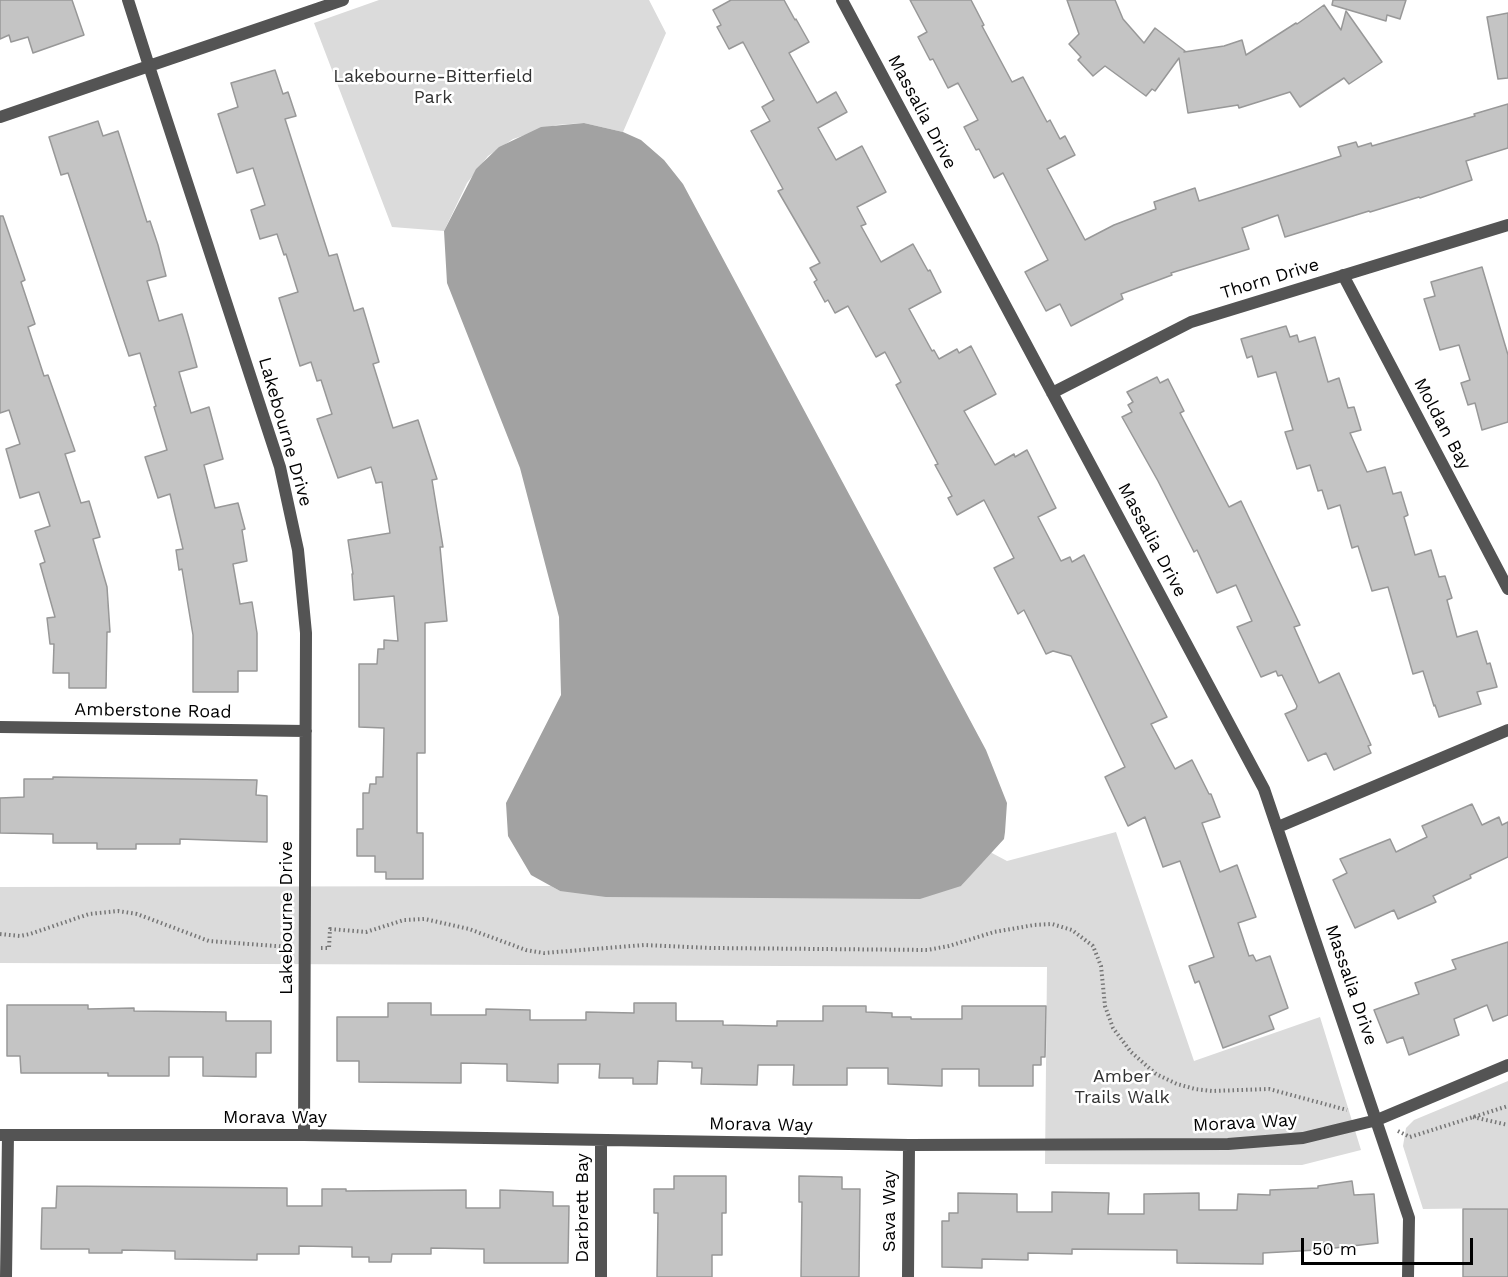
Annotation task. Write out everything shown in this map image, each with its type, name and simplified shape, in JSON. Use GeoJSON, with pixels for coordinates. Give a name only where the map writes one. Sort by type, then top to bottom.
{"type":"FeatureCollection","features":[{"type":"Feature","properties":{"kind":"street","name":"Lakebourne Drive"},"geometry":{"type":"LineString","coordinates":[[128,0],[280,467],[298,550],[306,633],[304,1135]]}},
{"type":"Feature","properties":{"kind":"street"},"geometry":{"type":"LineString","coordinates":[[0,117],[344,0]]}},
{"type":"Feature","properties":{"kind":"street","name":"Massalia Drive"},"geometry":{"type":"LineString","coordinates":[[842,0],[1264,789],[1409,1218],[1408,1277]]}},
{"type":"Feature","properties":{"kind":"street","name":"Thorn Drive"},"geometry":{"type":"LineString","coordinates":[[1053,393],[1191,322],[1508,225]]}},
{"type":"Feature","properties":{"kind":"street","name":"Moldan Bay"},"geometry":{"type":"LineString","coordinates":[[1344,275],[1508,589]]}},
{"type":"Feature","properties":{"kind":"street","name":"Amberstone Road"},"geometry":{"type":"LineString","coordinates":[[0,727],[306,731]]}},
{"type":"Feature","properties":{"kind":"street"},"geometry":{"type":"LineString","coordinates":[[1278,827],[1508,730]]}},
{"type":"Feature","properties":{"kind":"street","name":"Morava Way"},"geometry":{"type":"LineString","coordinates":[[4,1135],[304,1135],[909,1145],[1228,1144],[1303,1138],[1377,1120],[1508,1065]]}},
{"type":"Feature","properties":{"kind":"street"},"geometry":{"type":"LineString","coordinates":[[4,1135],[6,1277]]}},
{"type":"Feature","properties":{"kind":"street","name":"Darbrett Bay"},"geometry":{"type":"LineString","coordinates":[[600,1140],[601,1277]]}},
{"type":"Feature","properties":{"kind":"street","name":"Sava Way"},"geometry":{"type":"LineString","coordinates":[[908,1277],[909,1145]]}},
{"type":"Feature","properties":{"kind":"path"},"geometry":{"type":"LineString","coordinates":[[0,934],[30,934],[89,914],[118,911],[137,914],[174,930],[209,941],[255,946],[329,948],[330,929],[366,932],[393,923],[425,919],[469,929],[526,950],[544,952],[644,945],[711,948],[927,950],[949,946],[994,932],[1052,924],[1072,930],[1093,946],[1101,966],[1105,1006],[1113,1028],[1131,1052],[1156,1074],[1195,1089],[1212,1091],[1269,1089],[1333,1105]]}},
{"type":"Feature","properties":{"kind":"path"},"geometry":{"type":"LineString","coordinates":[[1472,1117],[1508,1125]]}},
{"type":"Feature","properties":{"kind":"green space","name":"Lakebourne-Bitterfield Park"},"geometry":{"type":"Polygon","coordinates":[[[379,0],[649,0],[666,33],[623,132],[584,123],[556,125],[513,139],[488,156],[467,183],[444,231],[392,227],[314,23],[379,0]]]}},
{"type":"Feature","properties":{"kind":"green space","name":"Amber Trails Walk"},"geometry":{"type":"Polygon","coordinates":[[[1116,832],[1194,1061],[1320,1017],[1361,1150],[1302,1165],[1045,1164],[1047,967],[0,963],[0,887],[551,886],[560,891],[961,886],[990,852],[1007,861],[1116,832]]]}},
{"type":"Feature","properties":{"kind":"green space"},"geometry":{"type":"Polygon","coordinates":[[[1508,1081],[1508,1208],[1423,1209],[1403,1146],[1406,1128],[1414,1120],[1508,1081]]]}},
{"type":"Feature","properties":{"kind":"shaded area"},"geometry":{"type":"Polygon","coordinates":[[[584,123],[623,132],[641,140],[664,160],[683,184],[986,750],[1007,803],[1004,839],[961,886],[920,899],[606,897],[560,891],[531,875],[508,836],[506,803],[561,695],[559,617],[520,468],[447,283],[444,231],[476,169],[499,147],[541,127],[584,123]]]}},
{"type":"Feature","properties":{"kind":"building"},"geometry":{"type":"Polygon","coordinates":[[[0,0],[72,0],[84,35],[33,53],[28,37],[11,42],[9,35],[0,39],[0,0]]]}},
{"type":"Feature","properties":{"kind":"building"},"geometry":{"type":"Polygon","coordinates":[[[731,0],[784,0],[796,19],[809,42],[789,53],[817,103],[836,92],[847,112],[818,128],[836,160],[862,146],[886,192],[857,207],[866,224],[861,226],[881,262],[913,244],[928,271],[930,270],[941,292],[909,309],[932,351],[934,350],[939,359],[957,349],[959,353],[971,346],[996,394],[964,411],[995,465],[1014,454],[1015,457],[1027,450],[1056,508],[1038,517],[1061,561],[1070,557],[1072,562],[1084,555],[1167,717],[1151,724],[1175,769],[1192,760],[1211,794],[1220,817],[1202,823],[1220,872],[1237,865],[1256,917],[1238,923],[1249,956],[1253,955],[1256,961],[1270,956],[1288,1008],[1269,1016],[1274,1029],[1223,1048],[1199,981],[1195,983],[1189,966],[1214,957],[1180,861],[1163,867],[1145,817],[1128,826],[1105,777],[1125,767],[1071,656],[1053,651],[1046,654],[1024,610],[1018,614],[994,568],[1014,558],[984,500],[957,515],[948,498],[952,496],[935,465],[938,464],[896,385],[901,382],[885,352],[876,357],[848,306],[835,313],[828,300],[825,302],[814,282],[817,280],[810,268],[820,263],[778,191],[783,189],[751,131],[770,121],[762,107],[774,100],[743,42],[729,49],[717,27],[721,25],[713,10],[731,0]]]}},
{"type":"Feature","properties":{"kind":"building"},"geometry":{"type":"Polygon","coordinates":[[[910,0],[971,0],[1012,82],[1023,77],[1047,122],[1050,120],[1060,139],[1065,136],[1075,155],[1047,169],[1085,240],[1114,225],[1156,209],[1154,202],[1195,188],[1199,201],[1341,156],[1338,147],[1356,142],[1358,147],[1371,143],[1372,146],[1508,104],[1508,148],[1466,161],[1472,180],[1420,198],[1285,237],[1278,215],[1242,228],[1249,249],[1171,273],[1172,275],[1121,294],[1123,299],[1071,326],[1060,304],[1046,311],[1025,272],[1048,260],[1003,173],[994,178],[979,149],[976,150],[964,127],[978,120],[958,83],[948,88],[933,59],[930,60],[918,37],[927,32],[910,0]]]}},
{"type":"Feature","properties":{"kind":"building"},"geometry":{"type":"Polygon","coordinates":[[[1067,0],[1115,0],[1123,19],[1144,43],[1155,28],[1184,52],[1224,46],[1242,40],[1246,55],[1324,5],[1341,30],[1346,11],[1382,62],[1349,84],[1344,78],[1300,107],[1290,92],[1239,108],[1238,105],[1188,113],[1179,58],[1155,91],[1152,89],[1146,96],[1105,66],[1093,76],[1078,60],[1081,57],[1069,44],[1079,34],[1067,0]]]}},
{"type":"Feature","properties":{"kind":"building"},"geometry":{"type":"Polygon","coordinates":[[[1333,0],[1406,0],[1400,19],[1387,15],[1386,21],[1332,5],[1333,0]]]}},
{"type":"Feature","properties":{"kind":"building"},"geometry":{"type":"Polygon","coordinates":[[[1508,13],[1508,78],[1498,79],[1487,17],[1508,13]]]}},
{"type":"Feature","properties":{"kind":"building"},"geometry":{"type":"Polygon","coordinates":[[[275,70],[283,94],[288,92],[296,116],[285,119],[329,256],[337,254],[354,311],[363,308],[379,362],[373,364],[393,428],[418,420],[437,479],[432,480],[443,547],[440,547],[447,621],[425,623],[425,753],[417,753],[417,833],[423,833],[423,879],[386,879],[386,872],[375,872],[375,856],[357,856],[357,829],[363,829],[363,793],[369,793],[370,784],[376,784],[376,777],[383,777],[384,728],[359,727],[359,664],[377,664],[378,649],[384,649],[384,640],[398,641],[394,596],[354,600],[348,540],[390,533],[382,482],[376,483],[371,467],[338,478],[317,419],[332,414],[321,380],[317,381],[311,362],[300,366],[279,298],[298,292],[286,254],[284,255],[277,234],[260,239],[251,210],[265,205],[253,168],[237,173],[218,114],[238,107],[231,83],[275,70]]]}},
{"type":"Feature","properties":{"kind":"building"},"geometry":{"type":"Polygon","coordinates":[[[98,121],[103,136],[118,131],[147,222],[150,221],[158,245],[166,276],[147,281],[159,321],[182,314],[197,367],[179,372],[191,413],[209,407],[223,459],[204,465],[215,508],[238,503],[245,529],[242,530],[247,561],[233,564],[240,604],[252,602],[257,633],[257,671],[238,671],[238,692],[193,692],[193,635],[182,569],[179,570],[176,550],[183,549],[170,494],[158,498],[145,457],[167,450],[154,407],[156,406],[140,353],[129,356],[68,173],[61,175],[49,137],[98,121]]]}},
{"type":"Feature","properties":{"kind":"building"},"geometry":{"type":"Polygon","coordinates":[[[0,216],[3,216],[25,280],[21,282],[35,324],[28,327],[44,376],[48,375],[75,451],[65,454],[81,503],[89,501],[100,537],[93,539],[107,587],[110,632],[107,632],[106,688],[69,688],[69,673],[53,673],[54,644],[50,644],[47,618],[55,617],[40,564],[45,562],[35,531],[50,526],[39,492],[20,498],[6,449],[20,444],[9,410],[0,413],[0,216]]]}},
{"type":"Feature","properties":{"kind":"building"},"geometry":{"type":"Polygon","coordinates":[[[1482,267],[1508,355],[1508,422],[1482,430],[1475,403],[1468,405],[1461,383],[1470,380],[1459,345],[1440,350],[1424,299],[1435,296],[1431,282],[1482,267]]]}},
{"type":"Feature","properties":{"kind":"building"},"geometry":{"type":"Polygon","coordinates":[[[1286,326],[1290,337],[1297,335],[1299,342],[1315,337],[1328,382],[1339,378],[1348,408],[1354,407],[1361,430],[1350,433],[1367,472],[1385,467],[1393,494],[1401,492],[1408,515],[1404,517],[1415,555],[1431,550],[1439,577],[1445,576],[1452,598],[1447,600],[1457,637],[1477,631],[1497,687],[1477,692],[1481,704],[1439,717],[1423,671],[1413,674],[1388,587],[1372,591],[1358,546],[1352,548],[1340,505],[1328,509],[1322,490],[1318,491],[1310,465],[1297,469],[1285,432],[1293,430],[1276,372],[1258,377],[1252,356],[1247,358],[1241,339],[1286,326]]]}},
{"type":"Feature","properties":{"kind":"building"},"geometry":{"type":"Polygon","coordinates":[[[1157,377],[1160,383],[1168,379],[1184,411],[1180,413],[1229,507],[1241,501],[1300,625],[1294,627],[1319,683],[1339,673],[1371,745],[1368,746],[1371,753],[1334,770],[1326,753],[1308,761],[1285,714],[1296,709],[1297,706],[1282,675],[1278,676],[1276,671],[1261,677],[1237,627],[1252,621],[1236,585],[1217,593],[1197,550],[1194,552],[1122,417],[1132,412],[1128,405],[1133,402],[1127,392],[1157,377]]]}},
{"type":"Feature","properties":{"kind":"building"},"geometry":{"type":"Polygon","coordinates":[[[53,777],[257,780],[256,795],[267,796],[267,842],[180,839],[180,844],[136,844],[136,849],[97,849],[97,843],[53,843],[53,834],[0,833],[0,798],[24,797],[24,779],[53,779],[53,777]]]}},
{"type":"Feature","properties":{"kind":"building"},"geometry":{"type":"Polygon","coordinates":[[[1472,804],[1482,825],[1499,817],[1502,825],[1508,822],[1508,857],[1433,896],[1436,902],[1398,919],[1394,910],[1355,928],[1333,880],[1347,873],[1340,859],[1390,839],[1396,852],[1427,837],[1422,826],[1472,804]]]}},
{"type":"Feature","properties":{"kind":"building"},"geometry":{"type":"Polygon","coordinates":[[[1508,942],[1508,1015],[1493,1021],[1487,1005],[1454,1019],[1459,1035],[1409,1055],[1403,1037],[1387,1043],[1374,1010],[1419,994],[1415,983],[1456,969],[1452,960],[1508,942]]]}},
{"type":"Feature","properties":{"kind":"building"},"geometry":{"type":"Polygon","coordinates":[[[388,1003],[431,1003],[431,1015],[486,1015],[486,1009],[530,1010],[530,1020],[586,1020],[586,1012],[634,1013],[634,1003],[676,1003],[676,1021],[723,1021],[723,1025],[777,1026],[777,1021],[823,1021],[823,1006],[866,1006],[866,1012],[892,1013],[892,1017],[911,1017],[911,1019],[962,1019],[962,1006],[1046,1006],[1045,1057],[1041,1057],[1041,1065],[1033,1065],[1033,1086],[979,1086],[979,1069],[942,1069],[942,1086],[888,1084],[888,1068],[847,1068],[847,1085],[793,1085],[794,1065],[758,1065],[757,1085],[701,1084],[702,1068],[692,1068],[692,1062],[658,1061],[657,1084],[633,1084],[633,1078],[599,1078],[600,1064],[558,1064],[558,1083],[507,1081],[507,1064],[461,1063],[461,1083],[359,1082],[359,1061],[337,1061],[337,1017],[388,1017],[388,1003]]]}},
{"type":"Feature","properties":{"kind":"building"},"geometry":{"type":"Polygon","coordinates":[[[7,1005],[88,1005],[88,1009],[134,1008],[134,1011],[226,1012],[226,1021],[271,1021],[271,1053],[256,1053],[256,1077],[203,1076],[203,1057],[169,1057],[169,1076],[21,1073],[20,1056],[7,1056],[7,1005]]]}},
{"type":"Feature","properties":{"kind":"building"},"geometry":{"type":"Polygon","coordinates":[[[674,1176],[726,1176],[726,1213],[722,1213],[722,1255],[712,1255],[712,1277],[657,1277],[658,1213],[654,1213],[654,1189],[674,1189],[674,1176]]]}},
{"type":"Feature","properties":{"kind":"building"},"geometry":{"type":"Polygon","coordinates":[[[799,1176],[842,1177],[842,1189],[860,1189],[859,1277],[801,1277],[802,1202],[799,1202],[799,1176]]]}},
{"type":"Feature","properties":{"kind":"building"},"geometry":{"type":"Polygon","coordinates":[[[1352,1181],[1354,1195],[1374,1194],[1378,1243],[1263,1253],[1263,1264],[1177,1263],[1177,1250],[1072,1249],[1072,1254],[1028,1253],[1028,1260],[982,1259],[982,1268],[942,1267],[942,1221],[949,1221],[949,1213],[958,1213],[958,1193],[1017,1194],[1017,1212],[1052,1212],[1052,1192],[1109,1193],[1108,1214],[1144,1214],[1144,1194],[1199,1193],[1199,1210],[1237,1210],[1238,1194],[1270,1195],[1270,1190],[1318,1188],[1318,1186],[1352,1181]]]}},
{"type":"Feature","properties":{"kind":"building"},"geometry":{"type":"Polygon","coordinates":[[[57,1186],[287,1188],[287,1206],[322,1206],[322,1189],[346,1189],[346,1191],[466,1190],[466,1208],[500,1208],[500,1190],[553,1192],[553,1206],[569,1206],[568,1263],[484,1263],[484,1249],[431,1248],[431,1254],[392,1254],[391,1262],[369,1262],[369,1257],[352,1257],[352,1247],[299,1246],[299,1254],[257,1254],[257,1260],[175,1259],[175,1251],[122,1250],[122,1253],[89,1253],[89,1249],[41,1249],[42,1208],[56,1208],[57,1186]]]}},
{"type":"Feature","properties":{"kind":"building"},"geometry":{"type":"Polygon","coordinates":[[[1463,1209],[1508,1209],[1508,1277],[1463,1277],[1463,1209]]]}}]}
